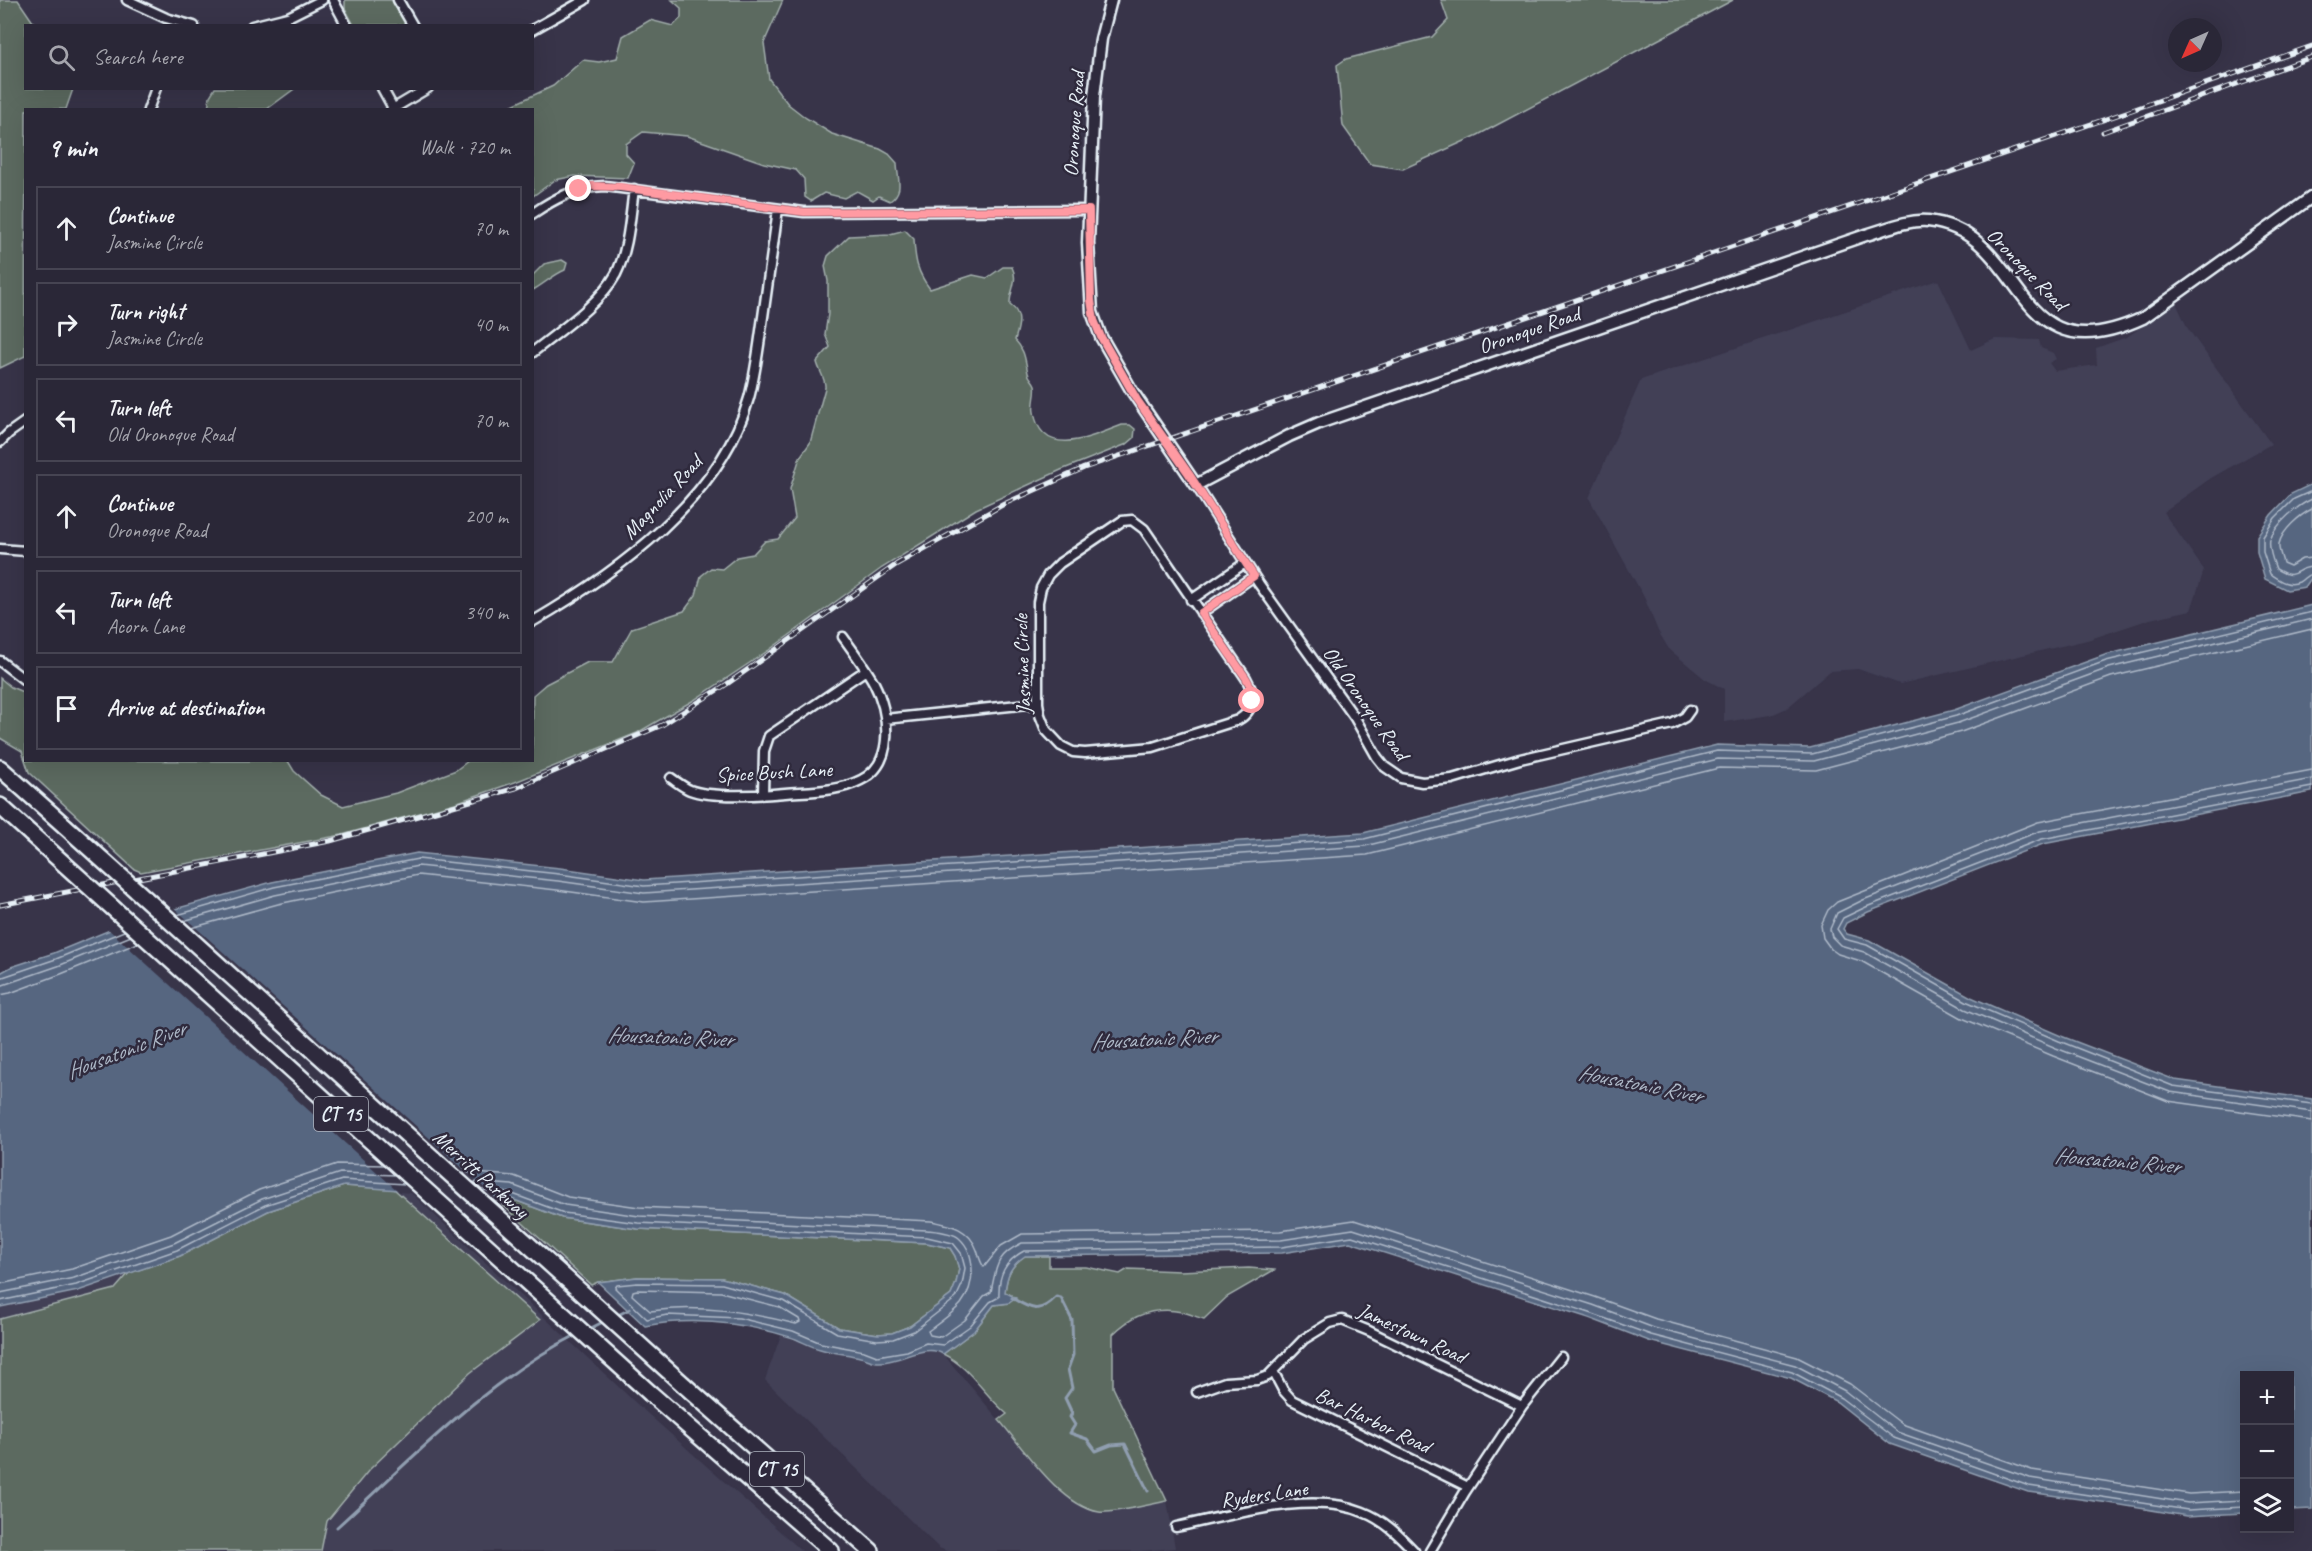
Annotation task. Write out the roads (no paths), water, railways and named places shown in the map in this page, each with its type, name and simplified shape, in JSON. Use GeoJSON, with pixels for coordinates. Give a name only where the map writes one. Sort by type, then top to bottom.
{"type":"FeatureCollection","features":[{"type":"Feature","properties":{"kind":"highway","name":"Merritt Parkway"},"geometry":{"type":"LineString","coordinates":[[1,769],[871,1551]]}},
{"type":"Feature","properties":{"kind":"highway","name":"CT 15"},"geometry":{"type":"LineString","coordinates":[[0,806],[651,1394],[831,1551]]}},
{"type":"Feature","properties":{"kind":"highway"},"geometry":{"type":"LineString","coordinates":[[795,1521],[804,1537],[816,1551]]}},
{"type":"Feature","properties":{"kind":"street"},"geometry":{"type":"LineString","coordinates":[[128,0],[180,24]]}},
{"type":"Feature","properties":{"kind":"street"},"geometry":{"type":"LineString","coordinates":[[260,24],[288,17],[322,0]]}},
{"type":"Feature","properties":{"kind":"street"},"geometry":{"type":"LineString","coordinates":[[333,0],[346,24]]}},
{"type":"Feature","properties":{"kind":"street"},"geometry":{"type":"LineString","coordinates":[[398,0],[411,24]]}},
{"type":"Feature","properties":{"kind":"street"},"geometry":{"type":"LineString","coordinates":[[534,29],[585,0]]}},
{"type":"Feature","properties":{"kind":"street","name":"Oronoque Road"},"geometry":{"type":"LineString","coordinates":[[1110,0],[1095,81],[1089,210],[1089,277],[1094,320],[1132,392],[1196,485],[1289,436],[1319,423],[1866,235],[1925,221],[1960,230],[1977,242],[2004,269],[2031,306],[2043,319],[2055,327],[2069,332],[2101,333],[2143,318],[2312,197]]}},
{"type":"Feature","properties":{"kind":"street"},"geometry":{"type":"LineString","coordinates":[[149,108],[155,90]]}},
{"type":"Feature","properties":{"kind":"street"},"geometry":{"type":"LineString","coordinates":[[383,90],[392,108]]}},
{"type":"Feature","properties":{"kind":"street"},"geometry":{"type":"LineString","coordinates":[[394,108],[425,90]]}},
{"type":"Feature","properties":{"kind":"street"},"geometry":{"type":"LineString","coordinates":[[534,213],[555,199],[579,189],[605,186],[816,212],[1089,210]]}},
{"type":"Feature","properties":{"kind":"street"},"geometry":{"type":"LineString","coordinates":[[534,351],[600,296],[616,274],[626,244],[634,189]]}},
{"type":"Feature","properties":{"kind":"street","name":"Magnolia Road"},"geometry":{"type":"LineString","coordinates":[[534,621],[601,579],[652,537],[693,496],[727,449],[743,417],[756,364],[778,209]]}},
{"type":"Feature","properties":{"kind":"street"},"geometry":{"type":"LineString","coordinates":[[0,442],[24,422]]}},
{"type":"Feature","properties":{"kind":"street","name":"Old Oronoque Road"},"geometry":{"type":"LineString","coordinates":[[1196,485],[1245,563],[1342,699],[1381,762],[1392,774],[1422,782],[1452,779],[1539,755],[1672,724],[1684,717],[1690,710]]}},
{"type":"Feature","properties":{"kind":"street","name":"Jasmine Circle"},"geometry":{"type":"LineString","coordinates":[[1122,521],[1134,521],[1144,529],[1201,613],[1252,689],[1251,706],[1246,714],[1238,720],[1153,747],[1079,753],[1061,746],[1051,737],[1042,722],[1038,703],[1038,602],[1044,581],[1060,562],[1122,521]]}},
{"type":"Feature","properties":{"kind":"street"},"geometry":{"type":"LineString","coordinates":[[0,549],[24,550]]}},
{"type":"Feature","properties":{"kind":"street"},"geometry":{"type":"LineString","coordinates":[[1191,600],[1245,563]]}},
{"type":"Feature","properties":{"kind":"street"},"geometry":{"type":"LineString","coordinates":[[1201,613],[1254,576]]}},
{"type":"Feature","properties":{"kind":"street","name":"Spice Bush Lane"},"geometry":{"type":"LineString","coordinates":[[671,778],[688,789],[698,792],[763,794],[833,789],[849,785],[872,774],[883,756],[885,719],[874,684],[843,637]]}},
{"type":"Feature","properties":{"kind":"street"},"geometry":{"type":"LineString","coordinates":[[0,661],[24,679]]}},
{"type":"Feature","properties":{"kind":"street"},"geometry":{"type":"LineString","coordinates":[[763,794],[764,751],[769,736],[866,670]]}},
{"type":"Feature","properties":{"kind":"street"},"geometry":{"type":"LineString","coordinates":[[885,719],[1038,703]]}},
{"type":"Feature","properties":{"kind":"street","name":"Jamestown Road"},"geometry":{"type":"LineString","coordinates":[[1274,1373],[1304,1339],[1330,1323],[1342,1320],[1522,1406]]}},
{"type":"Feature","properties":{"kind":"street"},"geometry":{"type":"LineString","coordinates":[[1430,1551],[1468,1487],[1522,1406],[1561,1357]]}},
{"type":"Feature","properties":{"kind":"street"},"geometry":{"type":"LineString","coordinates":[[1197,1392],[1225,1382],[1257,1380],[1274,1373]]}},
{"type":"Feature","properties":{"kind":"street","name":"Bar Harbor Road"},"geometry":{"type":"LineString","coordinates":[[1274,1373],[1283,1390],[1292,1400],[1468,1487]]}},
{"type":"Feature","properties":{"kind":"street","name":"Ryders Lane"},"geometry":{"type":"LineString","coordinates":[[1176,1527],[1288,1504],[1346,1506],[1375,1518],[1399,1535],[1414,1551]]}},
{"type":"Feature","properties":{"kind":"water"},"geometry":{"type":"Polygon","coordinates":[[[2312,481],[2312,577],[2305,587],[2287,590],[2265,579],[2257,552],[2257,536],[2271,515],[2291,494],[2310,485],[2312,481]]]}},
{"type":"Feature","properties":{"kind":"water","name":"Housatonic River"},"geometry":{"type":"Polygon","coordinates":[[[2312,605],[2312,792],[2043,844],[1868,912],[1846,923],[1843,929],[1847,934],[1869,940],[1971,997],[2061,1036],[2175,1080],[2312,1099],[2312,1509],[2294,1510],[2294,1371],[2240,1371],[2240,1513],[2187,1516],[2028,1492],[1890,1444],[1837,1402],[1791,1378],[1649,1341],[1589,1318],[1350,1242],[1282,1253],[1025,1256],[1010,1271],[1007,1281],[1005,1292],[1016,1298],[1009,1303],[994,1305],[974,1331],[943,1354],[928,1350],[886,1362],[877,1362],[830,1352],[773,1332],[737,1325],[681,1322],[645,1326],[598,1282],[637,1277],[722,1278],[785,1295],[839,1328],[878,1334],[892,1333],[910,1326],[951,1295],[959,1269],[950,1248],[927,1243],[638,1229],[562,1218],[509,1198],[344,1186],[268,1211],[180,1256],[78,1291],[0,1307],[0,973],[132,921],[272,882],[417,853],[560,868],[644,880],[1363,833],[1717,745],[1810,748],[1954,710],[2105,655],[2312,605]]]}},
{"type":"Feature","properties":{"kind":"waterway"},"geometry":{"type":"LineString","coordinates":[[1012,1298],[1035,1308],[1045,1306],[1056,1297],[1061,1298],[1072,1320],[1073,1355],[1068,1369],[1072,1388],[1065,1398],[1072,1413],[1070,1417],[1075,1425],[1070,1433],[1087,1439],[1096,1451],[1111,1445],[1125,1444],[1148,1491]]}},
{"type":"Feature","properties":{"kind":"waterway"},"geometry":{"type":"LineString","coordinates":[[614,1317],[630,1309]]}},
{"type":"Feature","properties":{"kind":"waterway"},"geometry":{"type":"LineString","coordinates":[[587,1330],[605,1321]]}},
{"type":"Feature","properties":{"kind":"waterway"},"geometry":{"type":"LineString","coordinates":[[337,1527],[481,1397],[544,1353],[578,1334]]}},
{"type":"Feature","properties":{"kind":"railway"},"geometry":{"type":"LineString","coordinates":[[0,905],[330,841],[516,788],[662,725],[727,684],[897,564],[1004,504],[1084,468],[2132,110],[2312,46]]}},
{"type":"Feature","properties":{"kind":"railway"},"geometry":{"type":"LineString","coordinates":[[2103,132],[2312,57]]}}]}
